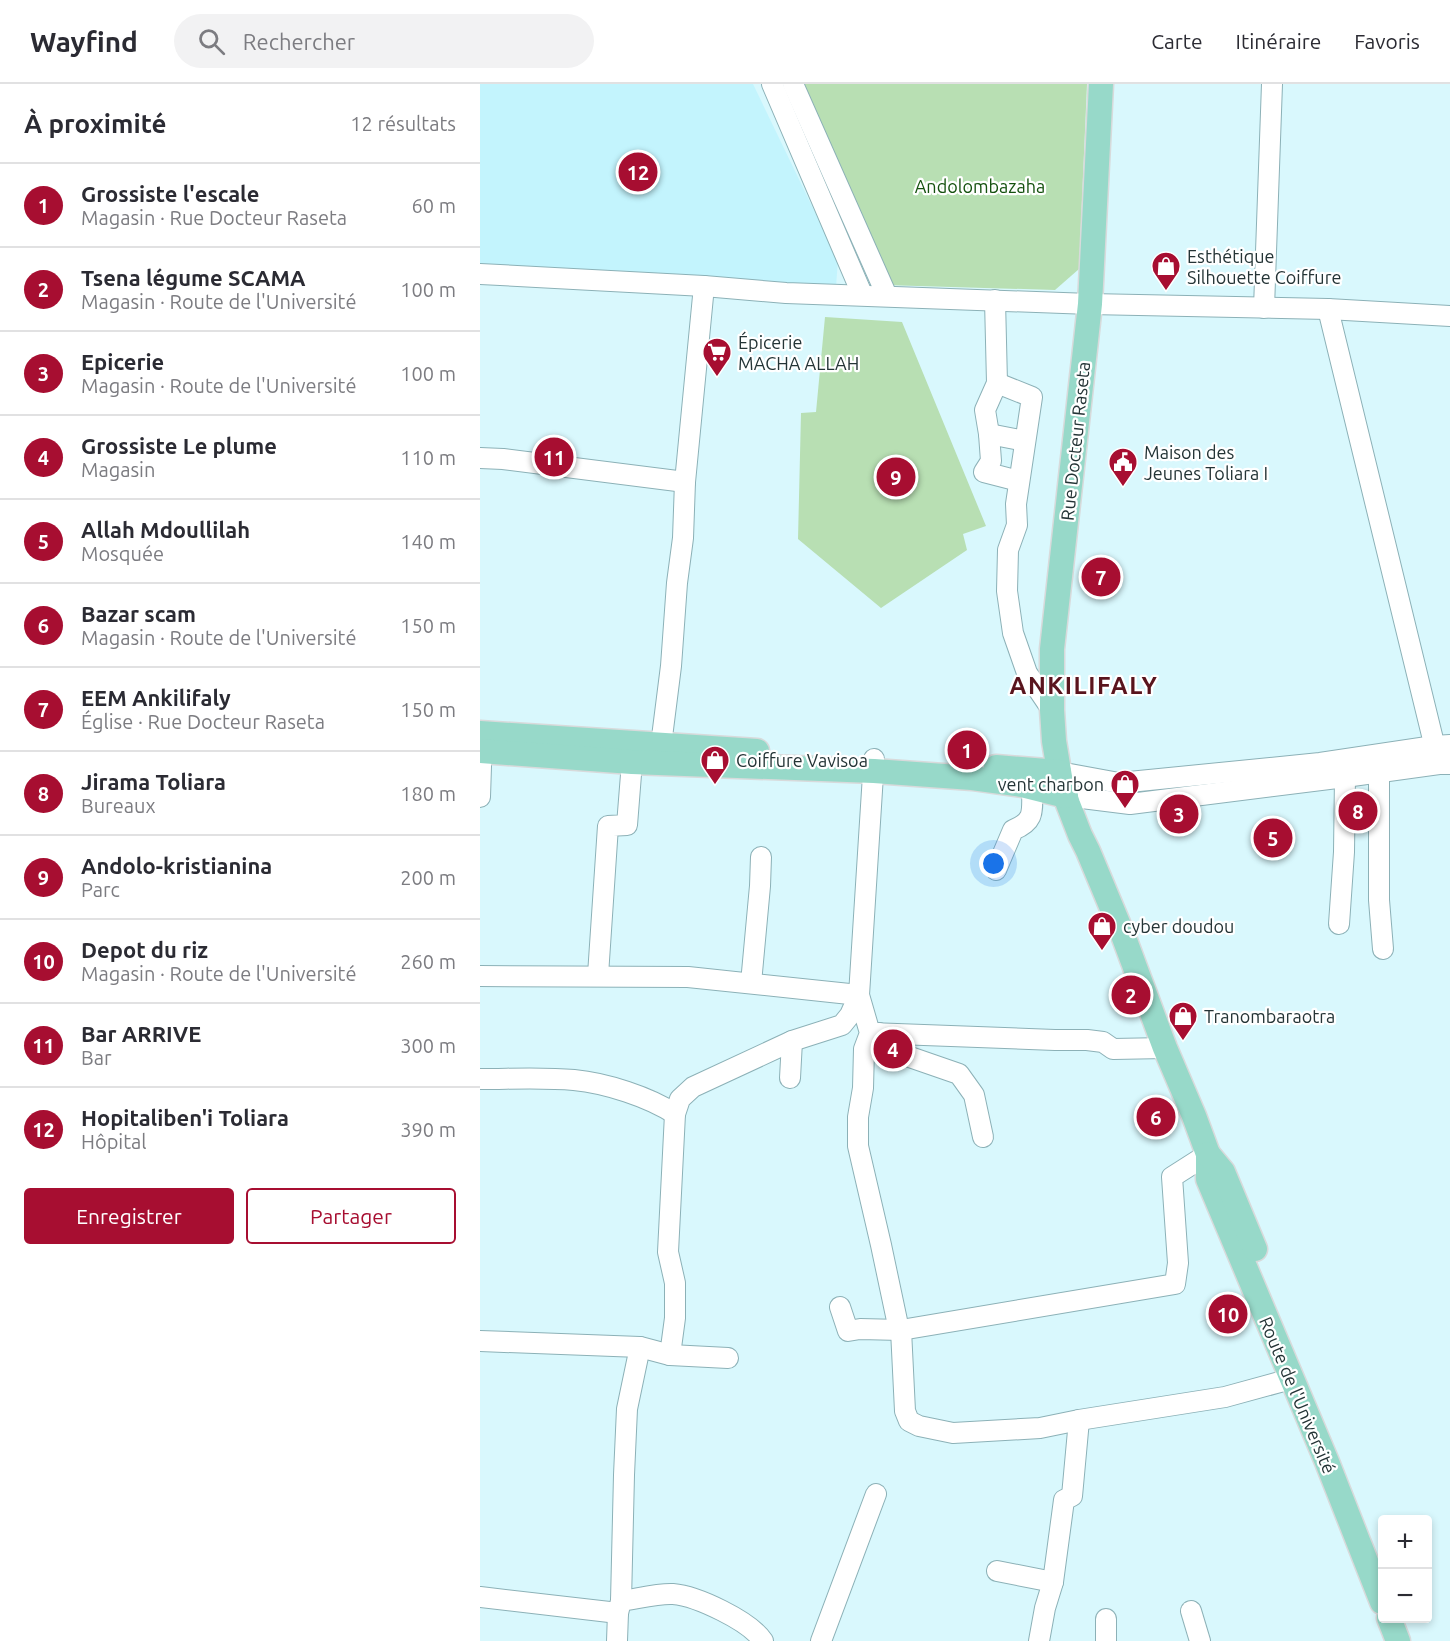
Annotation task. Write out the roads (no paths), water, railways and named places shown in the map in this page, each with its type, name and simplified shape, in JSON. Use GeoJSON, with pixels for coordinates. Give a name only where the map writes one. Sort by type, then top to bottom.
{"type":"FeatureCollection","features":[{"type":"Feature","properties":{"kind":"main road","name":"Rue Docteur Raseta"},"geometry":{"type":"LineString","coordinates":[[1066,796],[1054,741],[1052,649],[1090,304],[1101,84]]}},
{"type":"Feature","properties":{"kind":"main road"},"geometry":{"type":"LineString","coordinates":[[481,742],[662,745],[874,765],[972,778],[1066,796]]}},
{"type":"Feature","properties":{"kind":"main road"},"geometry":{"type":"LineString","coordinates":[[481,742],[632,762],[874,765],[1059,772]]}},
{"type":"Feature","properties":{"kind":"main road","name":"Route de l'Université"},"geometry":{"type":"LineString","coordinates":[[1066,796],[1194,1116],[1208,1154],[1208,1179],[1378,1590]]}},
{"type":"Feature","properties":{"kind":"main road","name":"Route de l'Université"},"geometry":{"type":"LineString","coordinates":[[1208,1154],[1224,1172],[1378,1557]]}},
{"type":"Feature","properties":{"kind":"main road"},"geometry":{"type":"LineString","coordinates":[[1391,1623],[1398,1641]]}},
{"type":"Feature","properties":{"kind":"main road"},"geometry":{"type":"LineString","coordinates":[[1404,1623],[1411,1641]]}},
{"type":"Feature","properties":{"kind":"street"},"geometry":{"type":"LineString","coordinates":[[772,84],[862,294]]}},
{"type":"Feature","properties":{"kind":"street"},"geometry":{"type":"LineString","coordinates":[[793,84],[887,296]]}},
{"type":"Feature","properties":{"kind":"street"},"geometry":{"type":"LineString","coordinates":[[1264,308],[1272,84]]}},
{"type":"Feature","properties":{"kind":"street"},"geometry":{"type":"LineString","coordinates":[[480,274],[786,292],[1090,304],[1328,309],[1450,316]]}},
{"type":"Feature","properties":{"kind":"street"},"geometry":{"type":"LineString","coordinates":[[662,745],[683,538],[685,482],[704,286]]}},
{"type":"Feature","properties":{"kind":"street"},"geometry":{"type":"LineString","coordinates":[[995,300],[997,382],[985,410],[991,461],[984,472],[1019,481]]}},
{"type":"Feature","properties":{"kind":"street"},"geometry":{"type":"LineString","coordinates":[[1328,309],[1443,754]]}},
{"type":"Feature","properties":{"kind":"street"},"geometry":{"type":"LineString","coordinates":[[997,382],[1032,397],[1016,504],[1017,525],[1008,550],[1007,591],[1013,633],[1027,673],[1052,710]]}},
{"type":"Feature","properties":{"kind":"street"},"geometry":{"type":"LineString","coordinates":[[989,434],[1025,441]]}},
{"type":"Feature","properties":{"kind":"street"},"geometry":{"type":"LineString","coordinates":[[480,458],[685,482]]}},
{"type":"Feature","properties":{"kind":"street"},"geometry":{"type":"LineString","coordinates":[[480,797],[481,742]]}},
{"type":"Feature","properties":{"kind":"street"},"geometry":{"type":"LineString","coordinates":[[1059,772],[1119,783],[1443,754]]}},
{"type":"Feature","properties":{"kind":"street"},"geometry":{"type":"LineString","coordinates":[[1066,796],[1130,804],[1379,773],[1443,754]]}},
{"type":"Feature","properties":{"kind":"street"},"geometry":{"type":"LineString","coordinates":[[598,975],[608,826],[627,825],[632,762]]}},
{"type":"Feature","properties":{"kind":"street"},"geometry":{"type":"LineString","coordinates":[[670,1355],[675,1318],[675,1283],[668,1252],[675,1114],[680,1099],[693,1087],[792,1041],[842,1024],[850,1015],[860,995],[874,765]]}},
{"type":"Feature","properties":{"kind":"street"},"geometry":{"type":"LineString","coordinates":[[1379,773],[1379,900],[1383,949]]}},
{"type":"Feature","properties":{"kind":"street"},"geometry":{"type":"LineString","coordinates":[[1338,924],[1344,852],[1345,777]]}},
{"type":"Feature","properties":{"kind":"street"},"geometry":{"type":"LineString","coordinates":[[996,870],[1012,830],[1025,825],[1031,815],[1032,788]]}},
{"type":"Feature","properties":{"kind":"street"},"geometry":{"type":"LineString","coordinates":[[751,982],[761,857]]}},
{"type":"Feature","properties":{"kind":"street"},"geometry":{"type":"LineString","coordinates":[[480,976],[688,977],[860,995]]}},
{"type":"Feature","properties":{"kind":"street"},"geometry":{"type":"LineString","coordinates":[[860,995],[878,1046],[959,1074],[974,1095],[983,1137]]}},
{"type":"Feature","properties":{"kind":"street"},"geometry":{"type":"LineString","coordinates":[[874,1033],[1087,1040],[1103,1042],[1113,1049],[1166,1048]]}},
{"type":"Feature","properties":{"kind":"street"},"geometry":{"type":"LineString","coordinates":[[874,1033],[864,1049],[858,1146],[900,1330],[905,1411],[909,1420],[919,1426],[953,1433],[1040,1428],[1225,1397],[1291,1379]]}},
{"type":"Feature","properties":{"kind":"street"},"geometry":{"type":"LineString","coordinates":[[790,1077],[792,1041]]}},
{"type":"Feature","properties":{"kind":"street"},"geometry":{"type":"LineString","coordinates":[[480,1078],[575,1080],[622,1090],[660,1105],[675,1114]]}},
{"type":"Feature","properties":{"kind":"street"},"geometry":{"type":"LineString","coordinates":[[840,1307],[848,1331],[900,1330],[1175,1284],[1178,1263],[1172,1177],[1208,1154]]}},
{"type":"Feature","properties":{"kind":"street"},"geometry":{"type":"LineString","coordinates":[[480,1341],[640,1347],[670,1355],[728,1358]]}},
{"type":"Feature","properties":{"kind":"street"},"geometry":{"type":"LineString","coordinates":[[616,1641],[620,1607],[627,1409],[640,1347]]}},
{"type":"Feature","properties":{"kind":"street"},"geometry":{"type":"LineString","coordinates":[[1038,1641],[1053,1582],[1064,1500],[1072,1496],[1079,1420]]}},
{"type":"Feature","properties":{"kind":"street"},"geometry":{"type":"LineString","coordinates":[[821,1641],[876,1494]]}},
{"type":"Feature","properties":{"kind":"street"},"geometry":{"type":"LineString","coordinates":[[997,1571],[1053,1582]]}},
{"type":"Feature","properties":{"kind":"street"},"geometry":{"type":"LineString","coordinates":[[480,1597],[620,1607],[672,1594],[696,1599],[722,1610],[759,1635],[763,1641]]}},
{"type":"Feature","properties":{"kind":"street"},"geometry":{"type":"LineString","coordinates":[[1191,1611],[1200,1641]]}},
{"type":"Feature","properties":{"kind":"street"},"geometry":{"type":"LineString","coordinates":[[1106,1619],[1106,1641]]}},
{"type":"Feature","properties":{"kind":"place","name":"Hopitaliben'i Toliara"},"geometry":{"type":"Point","coordinates":[638,172]}},
{"type":"Feature","properties":{"kind":"place","name":"Esthétique Silhouette Coiffure"},"geometry":{"type":"Point","coordinates":[1166,292]}},
{"type":"Feature","properties":{"kind":"place","name":"Épicerie MACHA ALLAH"},"geometry":{"type":"Point","coordinates":[717,378]}},
{"type":"Feature","properties":{"kind":"place","name":"Bar ARRIVE"},"geometry":{"type":"Point","coordinates":[554,457]}},
{"type":"Feature","properties":{"kind":"place","name":"Andolo-kristianina"},"geometry":{"type":"Point","coordinates":[896,477]}},
{"type":"Feature","properties":{"kind":"place","name":"Maison des Jeunes Toliara I"},"geometry":{"type":"Point","coordinates":[1123,488]}},
{"type":"Feature","properties":{"kind":"place","name":"EEM Ankilifaly"},"geometry":{"type":"Point","coordinates":[1101,577]}},
{"type":"Feature","properties":{"kind":"place","name":"Grossiste l'escale"},"geometry":{"type":"Point","coordinates":[967,750]}},
{"type":"Feature","properties":{"kind":"place","name":"Coiffure Vavisoa"},"geometry":{"type":"Point","coordinates":[715,786]}},
{"type":"Feature","properties":{"kind":"place","name":"vent charbon"},"geometry":{"type":"Point","coordinates":[1125,810]}},
{"type":"Feature","properties":{"kind":"place","name":"Jirama Toliara"},"geometry":{"type":"Point","coordinates":[1358,811]}},
{"type":"Feature","properties":{"kind":"place","name":"Epicerie"},"geometry":{"type":"Point","coordinates":[1179,814]}},
{"type":"Feature","properties":{"kind":"place","name":"Allah Mdoullilah"},"geometry":{"type":"Point","coordinates":[1273,838]}},
{"type":"Feature","properties":{"kind":"place","name":"cyber doudou"},"geometry":{"type":"Point","coordinates":[1102,952]}},
{"type":"Feature","properties":{"kind":"place","name":"Tsena légume SCAMA"},"geometry":{"type":"Point","coordinates":[1131,995]}},
{"type":"Feature","properties":{"kind":"place","name":"Tranombaraotra"},"geometry":{"type":"Point","coordinates":[1183,1042]}},
{"type":"Feature","properties":{"kind":"place","name":"Grossiste Le plume"},"geometry":{"type":"Point","coordinates":[893,1049]}},
{"type":"Feature","properties":{"kind":"place","name":"Bazar scam"},"geometry":{"type":"Point","coordinates":[1156,1117]}},
{"type":"Feature","properties":{"kind":"place","name":"Depot du riz"},"geometry":{"type":"Point","coordinates":[1228,1314]}},
{"type":"Feature","properties":{"kind":"district","name":"ANKILIFALY"},"geometry":{"type":"Point","coordinates":[1084,685]}},
{"type":"Feature","properties":{"kind":"park label","name":"Andolombazaha"},"geometry":{"type":"Point","coordinates":[980,186]}}]}
